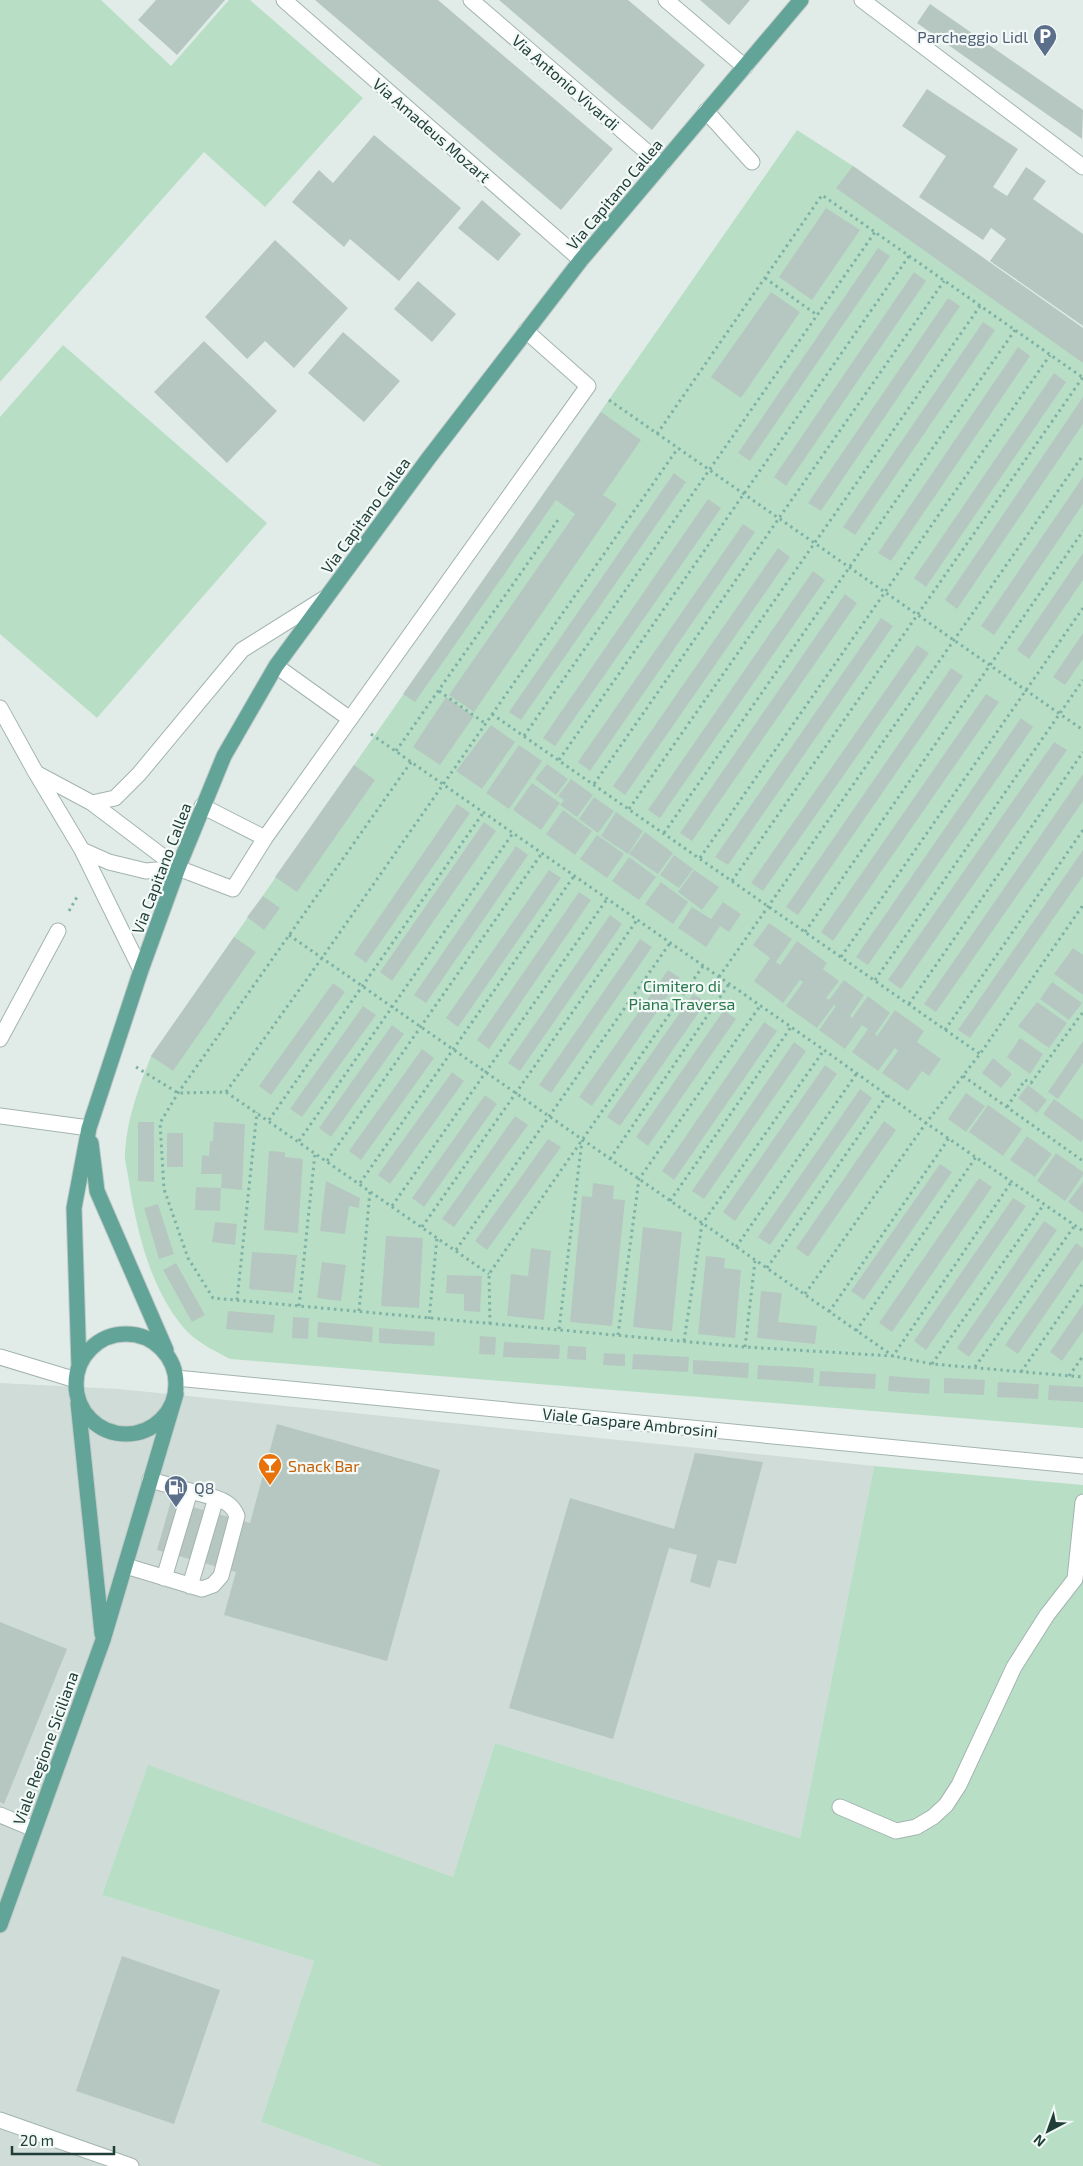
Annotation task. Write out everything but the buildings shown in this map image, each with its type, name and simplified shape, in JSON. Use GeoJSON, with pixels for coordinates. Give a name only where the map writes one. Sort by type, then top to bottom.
{"type":"FeatureCollection","features":[{"type":"Feature","properties":{"kind":"main road","name":"Via Capitano Callea"},"geometry":{"type":"LineString","coordinates":[[77,1378],[74,1208],[89,1128],[141,970],[178,868],[224,756],[276,666],[428,459],[581,260],[801,0]]}},
{"type":"Feature","properties":{"kind":"main road"},"geometry":{"type":"LineString","coordinates":[[77,1378],[80,1402],[88,1416],[100,1426],[115,1432],[131,1434],[146,1430],[160,1421],[170,1409],[176,1394],[176,1378],[172,1363],[97,1191],[89,1128]]}},
{"type":"Feature","properties":{"kind":"main road"},"geometry":{"type":"LineString","coordinates":[[103,1640],[77,1378],[86,1354],[96,1344],[109,1336],[124,1333],[139,1335],[152,1341],[164,1350],[172,1363]]}},
{"type":"Feature","properties":{"kind":"main road","name":"Viale Regione Siciliana"},"geometry":{"type":"LineString","coordinates":[[0,1925],[103,1640],[176,1394]]}},
{"type":"Feature","properties":{"kind":"street","name":"Via Amadeus Mozart"},"geometry":{"type":"LineString","coordinates":[[284,0],[581,260]]}},
{"type":"Feature","properties":{"kind":"street","name":"Via Antonio Vivardi"},"geometry":{"type":"LineString","coordinates":[[471,0],[662,165]]}},
{"type":"Feature","properties":{"kind":"street"},"geometry":{"type":"LineString","coordinates":[[666,0],[745,67]]}},
{"type":"Feature","properties":{"kind":"street"},"geometry":{"type":"LineString","coordinates":[[862,0],[1083,167]]}},
{"type":"Feature","properties":{"kind":"street"},"geometry":{"type":"LineString","coordinates":[[706,111],[752,162]]}},
{"type":"Feature","properties":{"kind":"street"},"geometry":{"type":"LineString","coordinates":[[36,773],[92,803],[178,868],[233,889],[265,838],[588,386],[526,331]]}},
{"type":"Feature","properties":{"kind":"street"},"geometry":{"type":"LineString","coordinates":[[92,803],[115,798],[139,774],[242,650],[326,597]]}},
{"type":"Feature","properties":{"kind":"street"},"geometry":{"type":"LineString","coordinates":[[276,666],[350,719]]}},
{"type":"Feature","properties":{"kind":"street"},"geometry":{"type":"LineString","coordinates":[[0,708],[82,850],[141,970]]}},
{"type":"Feature","properties":{"kind":"street"},"geometry":{"type":"LineString","coordinates":[[202,806],[265,838]]}},
{"type":"Feature","properties":{"kind":"street"},"geometry":{"type":"LineString","coordinates":[[82,850],[109,862],[146,871],[178,868]]}},
{"type":"Feature","properties":{"kind":"street"},"geometry":{"type":"LineString","coordinates":[[0,1039],[58,931]]}},
{"type":"Feature","properties":{"kind":"street"},"geometry":{"type":"LineString","coordinates":[[0,1116],[89,1128]]}},
{"type":"Feature","properties":{"kind":"street"},"geometry":{"type":"LineString","coordinates":[[0,1357],[77,1378]]}},
{"type":"Feature","properties":{"kind":"street","name":"Viale Gaspare Ambrosini"},"geometry":{"type":"LineString","coordinates":[[176,1378],[1083,1466]]}},
{"type":"Feature","properties":{"kind":"street"},"geometry":{"type":"LineString","coordinates":[[126,1566],[202,1589],[212,1585],[221,1576],[237,1516],[234,1508],[216,1498],[150,1480]]}},
{"type":"Feature","properties":{"kind":"street"},"geometry":{"type":"LineString","coordinates":[[164,1578],[190,1491]]}},
{"type":"Feature","properties":{"kind":"street"},"geometry":{"type":"LineString","coordinates":[[190,1586],[216,1498]]}},
{"type":"Feature","properties":{"kind":"street"},"geometry":{"type":"LineString","coordinates":[[840,1807],[896,1831],[916,1827],[932,1817],[946,1804],[960,1786],[1014,1666],[1047,1615],[1075,1579],[1083,1502]]}},
{"type":"Feature","properties":{"kind":"street"},"geometry":{"type":"LineString","coordinates":[[0,1814],[34,1829]]}},
{"type":"Feature","properties":{"kind":"street"},"geometry":{"type":"LineString","coordinates":[[0,2120],[131,2166]]}},
{"type":"Feature","properties":{"kind":"path"},"geometry":{"type":"LineString","coordinates":[[656,434],[822,196],[1083,377],[732,881]]}},
{"type":"Feature","properties":{"kind":"path"},"geometry":{"type":"LineString","coordinates":[[524,736],[875,232]]}},
{"type":"Feature","properties":{"kind":"path"},"geometry":{"type":"LineString","coordinates":[[559,760],[909,256]]}},
{"type":"Feature","properties":{"kind":"path"},"geometry":{"type":"LineString","coordinates":[[764,278],[817,315]]}},
{"type":"Feature","properties":{"kind":"path"},"geometry":{"type":"LineString","coordinates":[[594,784],[944,281]]}},
{"type":"Feature","properties":{"kind":"path"},"geometry":{"type":"LineString","coordinates":[[629,809],[980,306]]}},
{"type":"Feature","properties":{"kind":"path"},"geometry":{"type":"LineString","coordinates":[[664,833],[1014,330]]}},
{"type":"Feature","properties":{"kind":"path"},"geometry":{"type":"LineString","coordinates":[[700,858],[1050,355]]}},
{"type":"Feature","properties":{"kind":"path"},"geometry":{"type":"LineString","coordinates":[[588,386],[1083,730]]}},
{"type":"Feature","properties":{"kind":"path"},"geometry":{"type":"LineString","coordinates":[[226,1092],[322,958],[678,448]]}},
{"type":"Feature","properties":{"kind":"path"},"geometry":{"type":"LineString","coordinates":[[719,977],[1083,455]]}},
{"type":"Feature","properties":{"kind":"path"},"geometry":{"type":"LineString","coordinates":[[396,751],[558,520]]}},
{"type":"Feature","properties":{"kind":"path"},"geometry":{"type":"LineString","coordinates":[[805,932],[1083,531]]}},
{"type":"Feature","properties":{"kind":"path"},"geometry":{"type":"LineString","coordinates":[[841,957],[1083,608]]}},
{"type":"Feature","properties":{"kind":"path"},"geometry":{"type":"LineString","coordinates":[[875,980],[1083,680]]}},
{"type":"Feature","properties":{"kind":"path"},"geometry":{"type":"LineString","coordinates":[[439,691],[486,724]]}},
{"type":"Feature","properties":{"kind":"path"},"geometry":{"type":"LineString","coordinates":[[492,714],[980,1054]]}},
{"type":"Feature","properties":{"kind":"path"},"geometry":{"type":"LineString","coordinates":[[350,719],[1083,1231]]}},
{"type":"Feature","properties":{"kind":"path"},"geometry":{"type":"LineString","coordinates":[[909,1004],[1083,752]]}},
{"type":"Feature","properties":{"kind":"path"},"geometry":{"type":"LineString","coordinates":[[411,762],[178,1093],[160,1123],[164,1189],[188,1258],[213,1298],[745,1347],[892,1356],[932,1364],[1083,1378]]}},
{"type":"Feature","properties":{"kind":"path"},"geometry":{"type":"LineString","coordinates":[[269,1120],[483,813]]}},
{"type":"Feature","properties":{"kind":"path"},"geometry":{"type":"LineString","coordinates":[[945,1030],[1083,830]]}},
{"type":"Feature","properties":{"kind":"path"},"geometry":{"type":"LineString","coordinates":[[298,1141],[513,833]]}},
{"type":"Feature","properties":{"kind":"path"},"geometry":{"type":"LineString","coordinates":[[327,1161],[542,853]]}},
{"type":"Feature","properties":{"kind":"path"},"geometry":{"type":"LineString","coordinates":[[58,931],[92,870]]}},
{"type":"Feature","properties":{"kind":"path"},"geometry":{"type":"LineString","coordinates":[[360,1184],[574,876]]}},
{"type":"Feature","properties":{"kind":"path"},"geometry":{"type":"LineString","coordinates":[[392,1206],[606,899]]}},
{"type":"Feature","properties":{"kind":"path"},"geometry":{"type":"LineString","coordinates":[[805,1294],[926,1123],[980,1054],[1083,905]]}},
{"type":"Feature","properties":{"kind":"path"},"geometry":{"type":"LineString","coordinates":[[422,1228],[637,920]]}},
{"type":"Feature","properties":{"kind":"path"},"geometry":{"type":"LineString","coordinates":[[289,935],[892,1356]]}},
{"type":"Feature","properties":{"kind":"path"},"geometry":{"type":"LineString","coordinates":[[456,1250],[670,942]]}},
{"type":"Feature","properties":{"kind":"path"},"geometry":{"type":"LineString","coordinates":[[490,1324],[489,1274],[703,966]]}},
{"type":"Feature","properties":{"kind":"path"},"geometry":{"type":"LineString","coordinates":[[610,1159],[729,984]]}},
{"type":"Feature","properties":{"kind":"path"},"geometry":{"type":"LineString","coordinates":[[618,1335],[639,1179],[760,1006]]}},
{"type":"Feature","properties":{"kind":"path"},"geometry":{"type":"LineString","coordinates":[[1007,1107],[1026,1080],[1031,1084],[1083,1012]]}},
{"type":"Feature","properties":{"kind":"path"},"geometry":{"type":"LineString","coordinates":[[670,1201],[791,1027]]}},
{"type":"Feature","properties":{"kind":"path"},"geometry":{"type":"LineString","coordinates":[[684,1341],[702,1224],[824,1050]]}},
{"type":"Feature","properties":{"kind":"path"},"geometry":{"type":"LineString","coordinates":[[114,1052],[178,1093],[226,1092],[489,1274]]}},
{"type":"Feature","properties":{"kind":"path"},"geometry":{"type":"LineString","coordinates":[[736,1247],[857,1073]]}},
{"type":"Feature","properties":{"kind":"path"},"geometry":{"type":"LineString","coordinates":[[963,1076],[1083,1161]]}},
{"type":"Feature","properties":{"kind":"path"},"geometry":{"type":"LineString","coordinates":[[766,1268],[887,1095]]}},
{"type":"Feature","properties":{"kind":"path"},"geometry":{"type":"LineString","coordinates":[[237,1300],[257,1112]]}},
{"type":"Feature","properties":{"kind":"path"},"geometry":{"type":"LineString","coordinates":[[829,1312],[949,1138]]}},
{"type":"Feature","properties":{"kind":"path"},"geometry":{"type":"LineString","coordinates":[[560,1329],[582,1139]]}},
{"type":"Feature","properties":{"kind":"path"},"geometry":{"type":"LineString","coordinates":[[299,1306],[316,1153]]}},
{"type":"Feature","properties":{"kind":"path"},"geometry":{"type":"LineString","coordinates":[[856,1331],[976,1157]]}},
{"type":"Feature","properties":{"kind":"path"},"geometry":{"type":"LineString","coordinates":[[892,1356],[1012,1182]]}},
{"type":"Feature","properties":{"kind":"path"},"geometry":{"type":"LineString","coordinates":[[358,1311],[370,1191]]}},
{"type":"Feature","properties":{"kind":"path"},"geometry":{"type":"LineString","coordinates":[[932,1364],[1044,1204]]}},
{"type":"Feature","properties":{"kind":"path"},"geometry":{"type":"LineString","coordinates":[[975,1368],[1075,1225]]}},
{"type":"Feature","properties":{"kind":"path"},"geometry":{"type":"LineString","coordinates":[[429,1318],[436,1238]]}},
{"type":"Feature","properties":{"kind":"path"},"geometry":{"type":"LineString","coordinates":[[745,1347],[755,1261]]}},
{"type":"Feature","properties":{"kind":"path"},"geometry":{"type":"LineString","coordinates":[[1021,1372],[1083,1283]]}},
{"type":"Feature","properties":{"kind":"path"},"geometry":{"type":"LineString","coordinates":[[1069,1376],[1083,1356]]}},
{"type":"Feature","properties":{"kind":"shaded area"},"geometry":{"type":"Polygon","coordinates":[[[0,1383],[119,1389],[874,1466],[800,1838],[495,1743],[453,1877],[148,1766],[102,1895],[314,1961],[261,2122],[382,2166],[0,2166],[0,1383]]]}},
{"type":"Feature","properties":{"kind":"green space"},"geometry":{"type":"Polygon","coordinates":[[[0,0],[101,0],[171,66],[229,0],[250,0],[363,98],[265,207],[204,152],[0,382],[0,0]]]}},
{"type":"Feature","properties":{"kind":"green space","name":"Cimitero di Piana Traversa"},"geometry":{"type":"Polygon","coordinates":[[[797,130],[853,166],[1083,328],[1083,1428],[230,1359],[211,1349],[188,1332],[172,1311],[154,1277],[136,1220],[126,1163],[126,1139],[138,1091],[151,1056],[797,130]]]}},
{"type":"Feature","properties":{"kind":"green space"},"geometry":{"type":"Polygon","coordinates":[[[63,345],[267,523],[97,718],[0,634],[0,417],[63,345]]]}},
{"type":"Feature","properties":{"kind":"green space"},"geometry":{"type":"Polygon","coordinates":[[[874,1466],[1083,1485],[1083,2166],[382,2166],[261,2122],[314,1961],[102,1895],[148,1765],[453,1877],[495,1743],[800,1838],[874,1466]]]}},
{"type":"Feature","properties":{"kind":"place","name":"Parcheggio Lidl"},"geometry":{"type":"Point","coordinates":[1045,57]}},
{"type":"Feature","properties":{"kind":"place","name":"Snack Bar"},"geometry":{"type":"Point","coordinates":[270,1486]}},
{"type":"Feature","properties":{"kind":"place","name":"Q8"},"geometry":{"type":"Point","coordinates":[176,1508]}}]}
